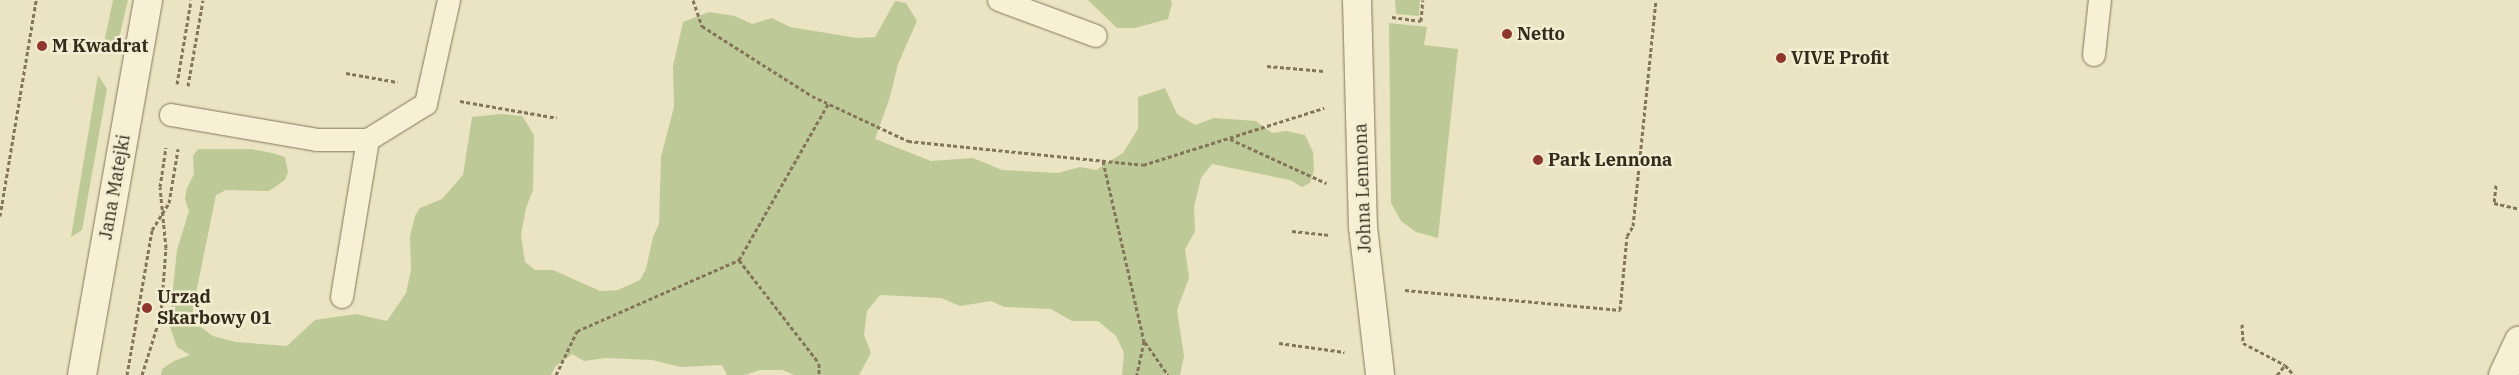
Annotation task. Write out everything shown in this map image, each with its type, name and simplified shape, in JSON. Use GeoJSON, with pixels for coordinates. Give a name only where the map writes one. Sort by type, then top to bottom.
{"type":"FeatureCollection","features":[{"type":"Feature","properties":{"kind":"street","name":"Jana Matejki"},"geometry":{"type":"LineString","coordinates":[[82,375],[148,0]]}},
{"type":"Feature","properties":{"kind":"street","name":"Johna Lennona"},"geometry":{"type":"LineString","coordinates":[[1357,0],[1363,226],[1380,375]]}},
{"type":"Feature","properties":{"kind":"street"},"geometry":{"type":"LineString","coordinates":[[2503,375],[2519,341]]}},
{"type":"Feature","properties":{"kind":"lane"},"geometry":{"type":"LineString","coordinates":[[171,115],[317,140],[368,140],[426,104],[449,0]]}},
{"type":"Feature","properties":{"kind":"lane"},"geometry":{"type":"LineString","coordinates":[[999,0],[1096,36]]}},
{"type":"Feature","properties":{"kind":"lane"},"geometry":{"type":"LineString","coordinates":[[2094,56],[2100,0]]}},
{"type":"Feature","properties":{"kind":"lane"},"geometry":{"type":"LineString","coordinates":[[342,297],[368,140]]}},
{"type":"Feature","properties":{"kind":"path"},"geometry":{"type":"LineString","coordinates":[[0,216],[36,0]]}},
{"type":"Feature","properties":{"kind":"path"},"geometry":{"type":"LineString","coordinates":[[142,375],[161,314],[166,248],[160,187],[190,0]]}},
{"type":"Feature","properties":{"kind":"path"},"geometry":{"type":"LineString","coordinates":[[186,95],[203,0]]}},
{"type":"Feature","properties":{"kind":"path"},"geometry":{"type":"LineString","coordinates":[[693,0],[702,26],[828,104],[908,141],[1143,165],[1324,108]]}},
{"type":"Feature","properties":{"kind":"path"},"geometry":{"type":"LineString","coordinates":[[1381,16],[1421,21],[1423,0]]}},
{"type":"Feature","properties":{"kind":"path"},"geometry":{"type":"LineString","coordinates":[[1402,290],[1620,310],[1627,236],[1634,226],[1656,0]]}},
{"type":"Feature","properties":{"kind":"path"},"geometry":{"type":"LineString","coordinates":[[1267,66],[1324,71]]}},
{"type":"Feature","properties":{"kind":"path"},"geometry":{"type":"LineString","coordinates":[[346,73],[405,84]]}},
{"type":"Feature","properties":{"kind":"path"},"geometry":{"type":"LineString","coordinates":[[455,100],[558,118]]}},
{"type":"Feature","properties":{"kind":"path"},"geometry":{"type":"LineString","coordinates":[[556,375],[577,331],[739,260],[828,104]]}},
{"type":"Feature","properties":{"kind":"path"},"geometry":{"type":"LineString","coordinates":[[1229,139],[1326,183]]}},
{"type":"Feature","properties":{"kind":"path"},"geometry":{"type":"LineString","coordinates":[[127,375],[152,230],[164,214],[169,203],[178,146]]}},
{"type":"Feature","properties":{"kind":"path"},"geometry":{"type":"LineString","coordinates":[[1103,161],[1144,341],[1168,375]]}},
{"type":"Feature","properties":{"kind":"path"},"geometry":{"type":"LineString","coordinates":[[2496,185],[2494,203],[2519,209]]}},
{"type":"Feature","properties":{"kind":"path"},"geometry":{"type":"LineString","coordinates":[[1292,231],[1329,235]]}},
{"type":"Feature","properties":{"kind":"path"},"geometry":{"type":"LineString","coordinates":[[739,260],[819,363],[819,375]]}},
{"type":"Feature","properties":{"kind":"path"},"geometry":{"type":"LineString","coordinates":[[2242,324],[2242,343],[2285,365],[2294,375]]}},
{"type":"Feature","properties":{"kind":"path"},"geometry":{"type":"LineString","coordinates":[[1137,375],[1144,341]]}},
{"type":"Feature","properties":{"kind":"path"},"geometry":{"type":"LineString","coordinates":[[1279,343],[1344,352]]}},
{"type":"Feature","properties":{"kind":"path"},"geometry":{"type":"LineString","coordinates":[[2277,375],[2285,365]]}},
{"type":"Feature","properties":{"kind":"green space"},"geometry":{"type":"Polygon","coordinates":[[[113,0],[128,0],[118,43],[112,45],[104,43],[113,0]]]}},
{"type":"Feature","properties":{"kind":"green space"},"geometry":{"type":"Polygon","coordinates":[[[1088,0],[1171,0],[1172,3],[1168,19],[1135,28],[1117,28],[1088,0]]]}},
{"type":"Feature","properties":{"kind":"green space"},"geometry":{"type":"Polygon","coordinates":[[[1395,0],[1420,0],[1419,16],[1396,14],[1395,0]]]}},
{"type":"Feature","properties":{"kind":"green space"},"geometry":{"type":"Polygon","coordinates":[[[895,1],[906,3],[917,21],[898,64],[890,97],[875,139],[931,161],[973,158],[1002,170],[1058,173],[1080,167],[1096,170],[1123,153],[1138,129],[1138,97],[1165,88],[1177,114],[1195,125],[1214,118],[1256,121],[1272,133],[1286,131],[1305,135],[1313,152],[1314,170],[1310,183],[1302,187],[1290,180],[1212,164],[1201,178],[1194,207],[1195,232],[1185,249],[1189,278],[1177,310],[1184,356],[1180,375],[1122,375],[1124,353],[1116,336],[1098,321],[1072,321],[1051,309],[1004,307],[991,301],[960,306],[941,298],[880,295],[867,311],[864,335],[871,353],[859,375],[794,375],[783,370],[760,370],[745,375],[727,375],[722,365],[681,367],[652,360],[605,358],[584,361],[572,354],[555,367],[551,375],[161,375],[162,369],[174,361],[190,355],[177,347],[170,327],[177,250],[189,211],[185,199],[187,188],[194,174],[193,156],[198,149],[251,149],[272,153],[285,157],[288,172],[285,180],[269,191],[226,190],[216,195],[193,308],[194,322],[213,336],[236,342],[287,346],[315,320],[356,314],[387,321],[406,293],[411,270],[410,236],[415,216],[420,208],[442,199],[463,175],[472,117],[501,114],[522,116],[534,135],[533,190],[526,208],[521,235],[525,262],[535,270],[553,270],[600,291],[618,290],[640,280],[646,269],[653,237],[659,224],[661,157],[674,107],[673,66],[683,22],[709,12],[735,16],[752,24],[772,18],[790,27],[857,38],[875,37],[895,1]]]}},
{"type":"Feature","properties":{"kind":"green space"},"geometry":{"type":"Polygon","coordinates":[[[1389,23],[1427,27],[1424,45],[1458,49],[1438,238],[1416,232],[1401,221],[1391,203],[1389,23]]]}},
{"type":"Feature","properties":{"kind":"green space"},"geometry":{"type":"Polygon","coordinates":[[[98,75],[107,89],[82,230],[71,237],[98,75]]]}},
{"type":"Feature","properties":{"kind":"place","name":"Netto"},"geometry":{"type":"Point","coordinates":[1507,34]}},
{"type":"Feature","properties":{"kind":"place","name":"M Kwadrat"},"geometry":{"type":"Point","coordinates":[42,46]}},
{"type":"Feature","properties":{"kind":"place","name":"VIVE Profit"},"geometry":{"type":"Point","coordinates":[1781,58]}},
{"type":"Feature","properties":{"kind":"place","name":"Park Lennona"},"geometry":{"type":"Point","coordinates":[1538,160]}},
{"type":"Feature","properties":{"kind":"place","name":"Urząd Skarbowy 01"},"geometry":{"type":"Point","coordinates":[147,308]}}]}
